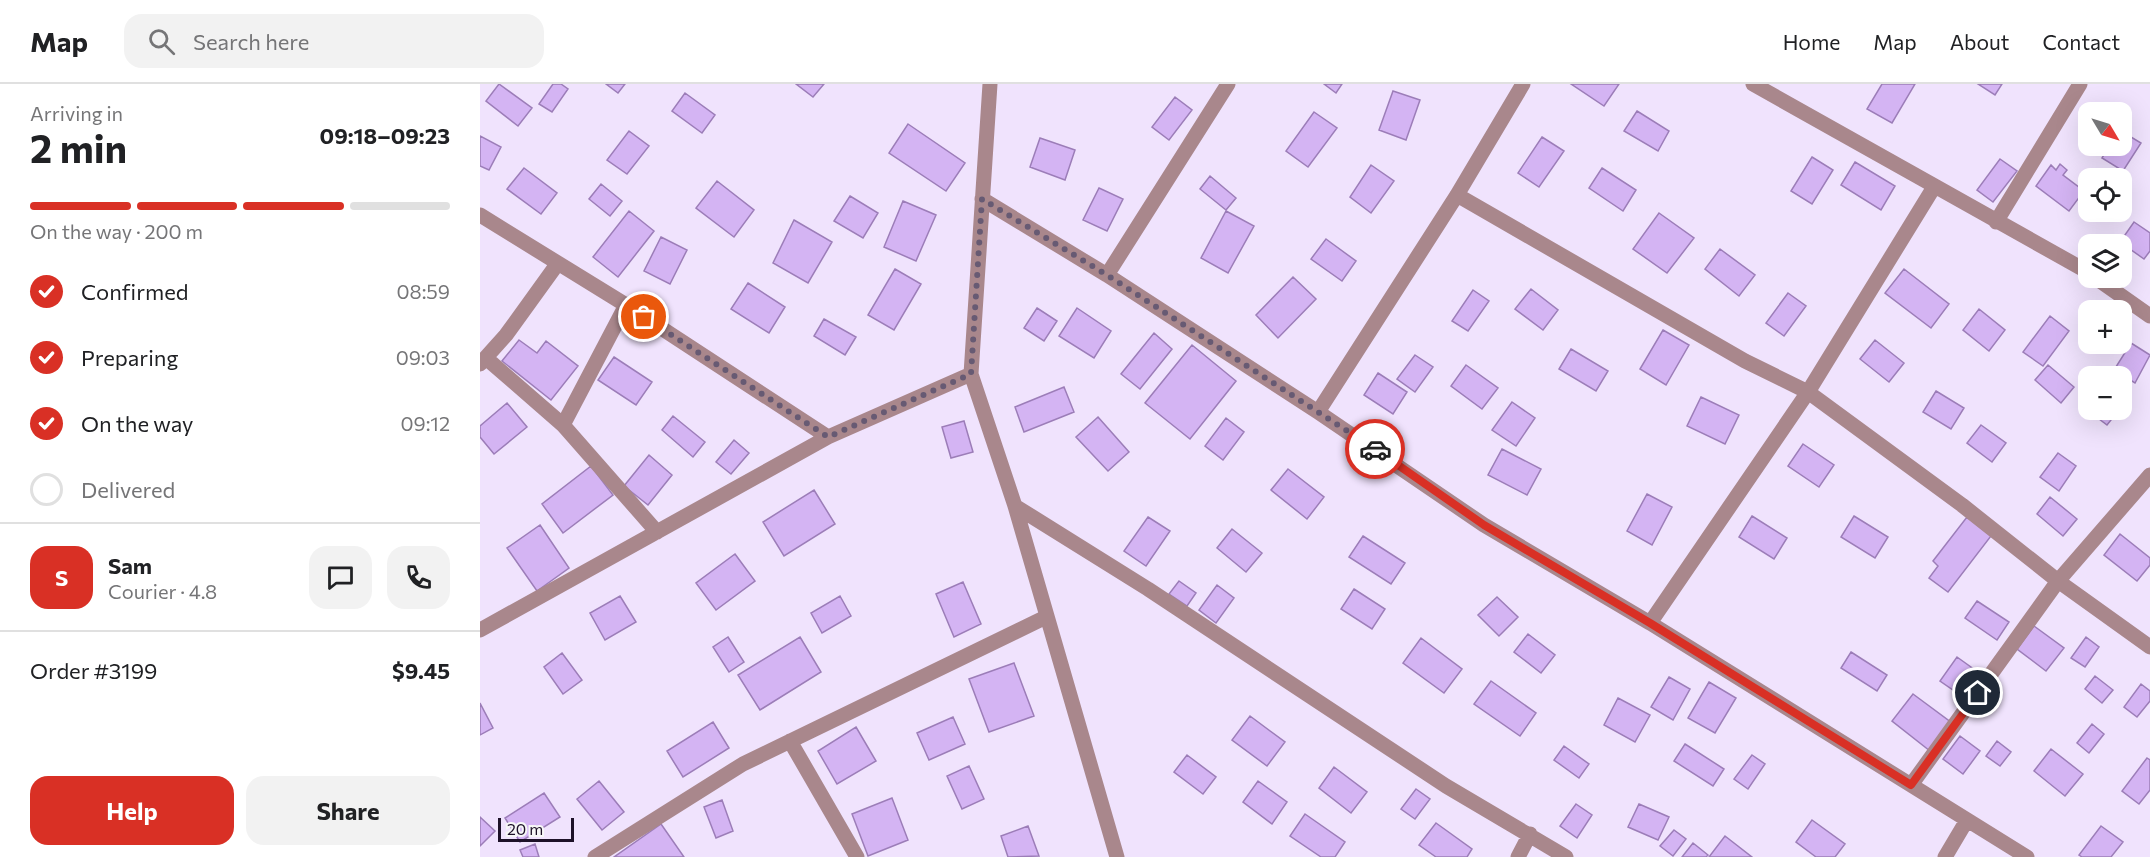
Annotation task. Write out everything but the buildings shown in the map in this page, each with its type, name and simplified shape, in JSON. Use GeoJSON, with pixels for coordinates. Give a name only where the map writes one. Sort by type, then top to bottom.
{"type":"FeatureCollection","features":[{"type":"Feature","properties":{"kind":"street"},"geometry":{"type":"LineString","coordinates":[[990,84],[971,374],[1015,506],[1117,857]]}},
{"type":"Feature","properties":{"kind":"street"},"geometry":{"type":"LineString","coordinates":[[1107,275],[1228,84]]}},
{"type":"Feature","properties":{"kind":"street"},"geometry":{"type":"LineString","coordinates":[[1318,412],[1457,195],[1523,84]]}},
{"type":"Feature","properties":{"kind":"street"},"geometry":{"type":"LineString","coordinates":[[1753,84],[2078,267]]}},
{"type":"Feature","properties":{"kind":"street"},"geometry":{"type":"LineString","coordinates":[[1996,222],[2080,84]]}},
{"type":"Feature","properties":{"kind":"street"},"geometry":{"type":"LineString","coordinates":[[1650,623],[1808,392],[1934,187]]}},
{"type":"Feature","properties":{"kind":"street"},"geometry":{"type":"LineString","coordinates":[[1457,195],[1745,361],[1808,392],[1962,505],[2058,581],[2150,647]]}},
{"type":"Feature","properties":{"kind":"street"},"geometry":{"type":"LineString","coordinates":[[982,199],[1107,275],[1318,412],[1484,525],[1650,623],[2027,857]]}},
{"type":"Feature","properties":{"kind":"street"},"geometry":{"type":"LineString","coordinates":[[480,215],[626,305],[828,437]]}},
{"type":"Feature","properties":{"kind":"street"},"geometry":{"type":"LineString","coordinates":[[558,263],[483,361],[563,425],[657,532]]}},
{"type":"Feature","properties":{"kind":"street"},"geometry":{"type":"LineString","coordinates":[[2110,288],[2150,316]]}},
{"type":"Feature","properties":{"kind":"street"},"geometry":{"type":"LineString","coordinates":[[563,425],[626,305]]}},
{"type":"Feature","properties":{"kind":"street"},"geometry":{"type":"LineString","coordinates":[[480,630],[828,437],[971,374]]}},
{"type":"Feature","properties":{"kind":"street"},"geometry":{"type":"LineString","coordinates":[[1911,785],[2058,581],[2150,475]]}},
{"type":"Feature","properties":{"kind":"street"},"geometry":{"type":"LineString","coordinates":[[1015,506],[1158,596],[1446,786],[1566,857]]}},
{"type":"Feature","properties":{"kind":"street"},"geometry":{"type":"LineString","coordinates":[[596,857],[743,764],[1046,617]]}},
{"type":"Feature","properties":{"kind":"street"},"geometry":{"type":"LineString","coordinates":[[790,741],[857,857]]}},
{"type":"Feature","properties":{"kind":"street"},"geometry":{"type":"LineString","coordinates":[[1945,857],[1967,820]]}},
{"type":"Feature","properties":{"kind":"street"},"geometry":{"type":"LineString","coordinates":[[1518,857],[1530,834]]}},
{"type":"Feature","properties":{"kind":"way so far"},"geometry":{"type":"LineString","coordinates":[[644,317],[828,437],[971,374],[982,199],[1107,275],[1375,449]]}},
{"type":"Feature","properties":{"kind":"route"},"geometry":{"type":"LineString","coordinates":[[1375,449],[1484,525],[1650,623],[1911,785],[1978,693]]}}]}
